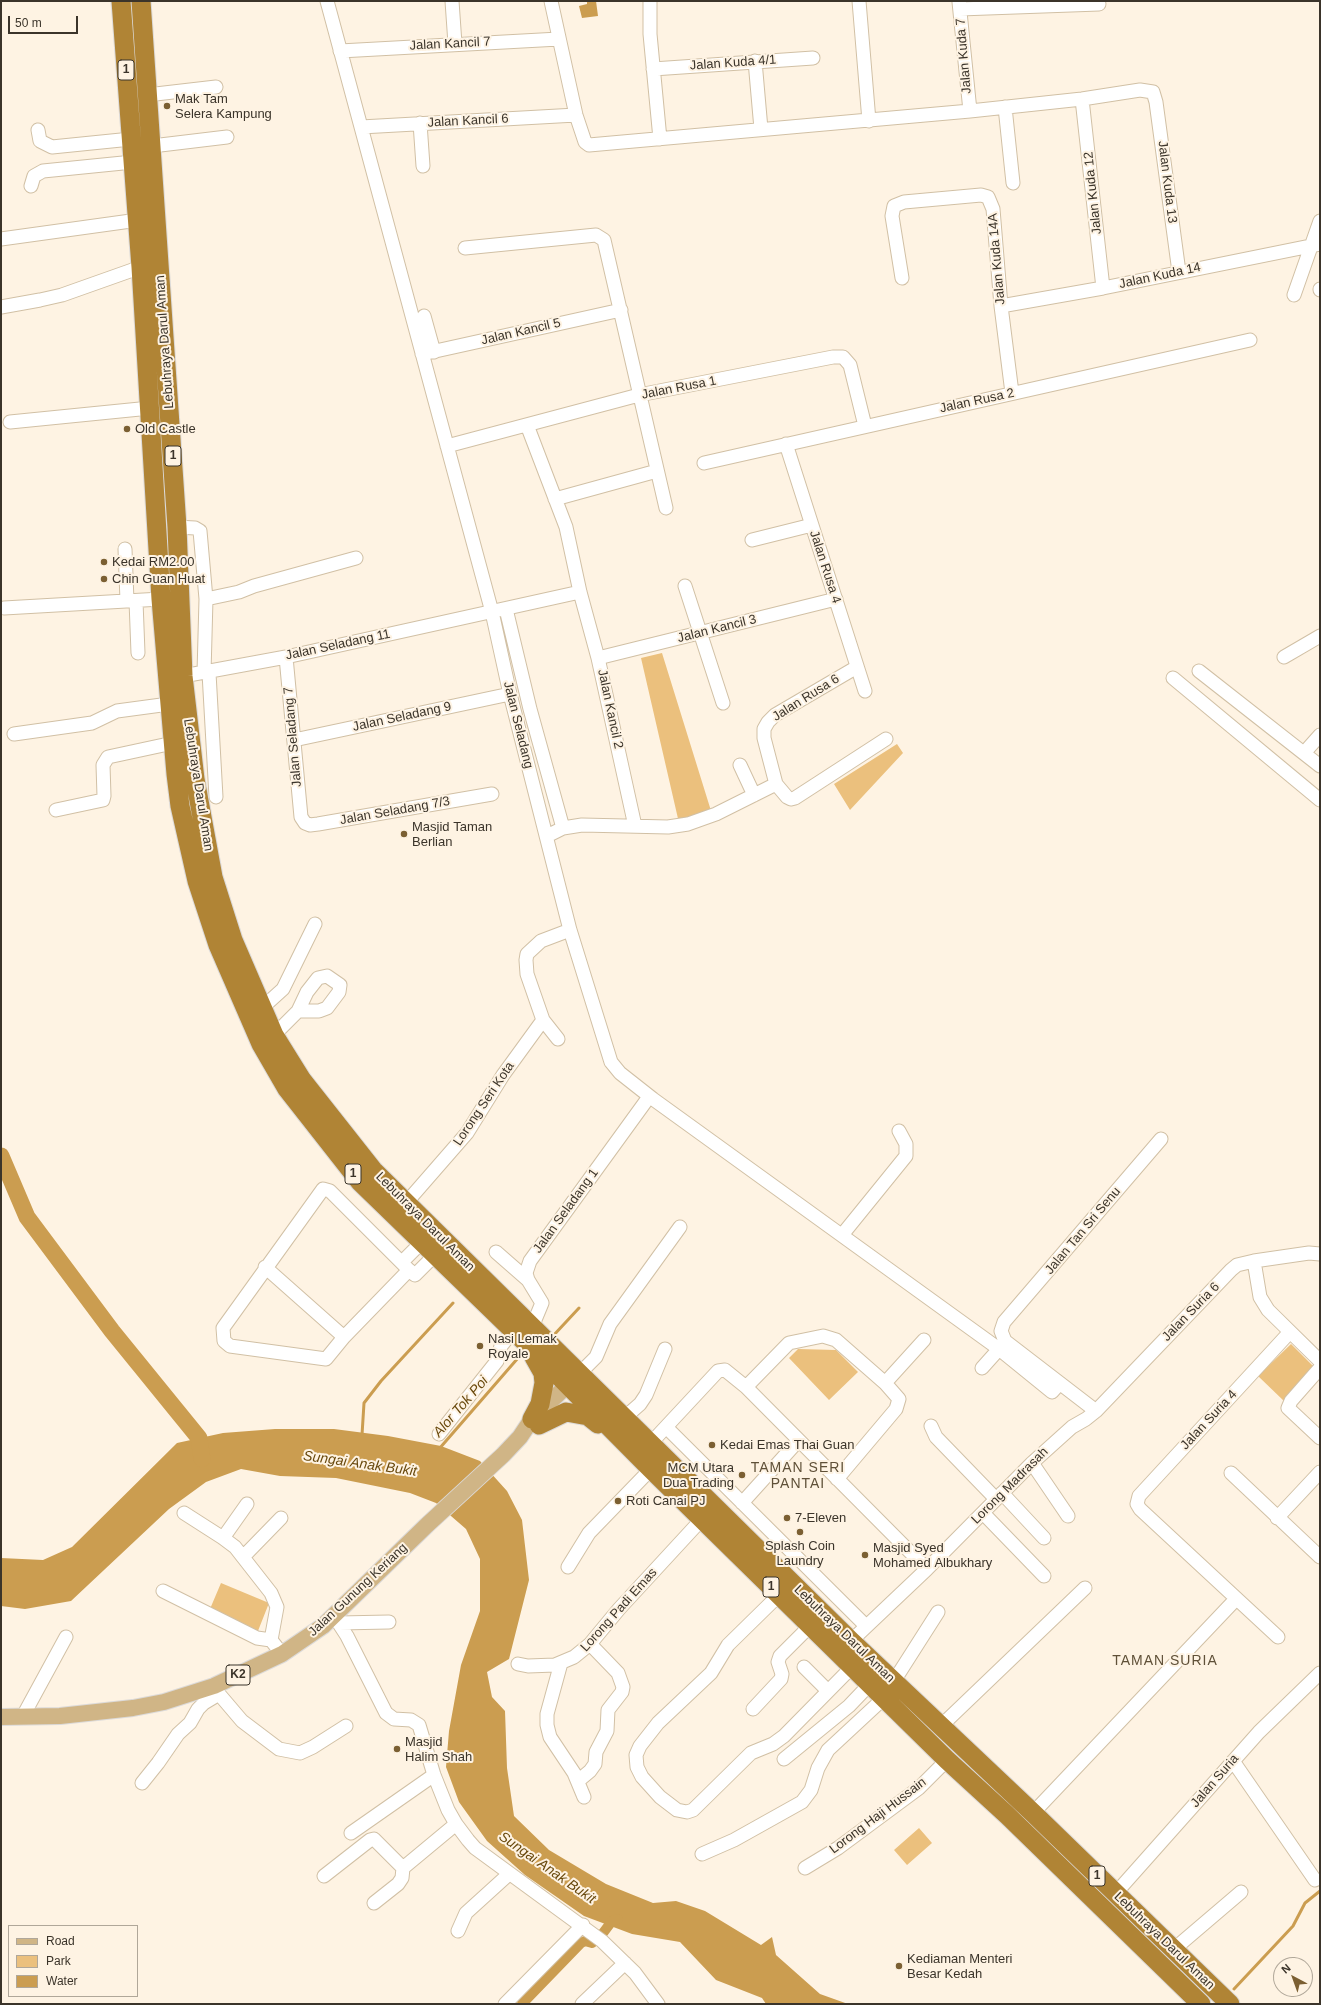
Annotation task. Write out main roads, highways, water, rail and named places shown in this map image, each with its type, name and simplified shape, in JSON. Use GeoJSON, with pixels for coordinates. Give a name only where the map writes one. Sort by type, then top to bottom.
{"type":"FeatureCollection","features":[{"type":"Feature","properties":{"kind":"highway","name":"Lebuhraya Darul Aman"},"geometry":{"type":"LineString","coordinates":[[121,1],[138,220],[161,599],[173,743],[180,806],[197,881],[218,944],[261,1044],[287,1089],[336,1154],[360,1182],[528,1345],[624,1418],[850,1641],[1033,1813],[1230,2004]]}},
{"type":"Feature","properties":{"kind":"highway","name":"Lebuhraya Darul Aman"},"geometry":{"type":"LineString","coordinates":[[141,1],[177,527],[183,676],[198,806],[214,878],[234,940],[274,1034],[302,1080],[331,1120],[373,1170],[532,1327],[621,1439],[947,1760],[1002,1810],[1201,2004]]}},
{"type":"Feature","properties":{"kind":"highway"},"geometry":{"type":"LineString","coordinates":[[528,1345],[543,1373],[544,1383],[536,1422]]}},
{"type":"Feature","properties":{"kind":"highway"},"geometry":{"type":"LineString","coordinates":[[536,1422],[566,1412],[578,1413],[588,1416],[607,1431],[621,1439]]}},
{"type":"Feature","properties":{"kind":"main road","name":"Jalan Gunung Keriang"},"geometry":{"type":"LineString","coordinates":[[1,1717],[60,1716],[133,1708],[164,1702],[217,1690],[282,1654],[336,1620],[427,1525],[503,1455],[577,1383]]}},
{"type":"Feature","properties":{"kind":"water"},"geometry":{"type":"Polygon","coordinates":[[[587,1],[596,1],[598,16],[582,18],[579,6],[587,4],[587,1]]]}},
{"type":"Feature","properties":{"kind":"water","name":"Sungai Anak Bukit"},"geometry":{"type":"Polygon","coordinates":[[[275,1429],[334,1429],[388,1436],[441,1446],[480,1461],[507,1491],[522,1520],[529,1580],[509,1659],[487,1672],[492,1697],[505,1711],[507,1768],[514,1816],[549,1850],[606,1884],[653,1903],[676,1901],[705,1911],[761,1945],[772,1937],[776,1955],[820,1994],[848,2004],[766,2004],[762,1998],[716,1980],[680,1942],[632,1934],[584,1916],[525,1875],[487,1841],[459,1802],[446,1767],[449,1731],[461,1665],[480,1611],[480,1559],[466,1529],[436,1503],[410,1493],[336,1478],[280,1476],[241,1469],[206,1482],[169,1509],[71,1601],[25,1609],[1,1606],[1,1558],[43,1560],[72,1547],[177,1443],[223,1433],[275,1429]]]}},
{"type":"Feature","properties":{"kind":"waterway"},"geometry":{"type":"LineString","coordinates":[[1,1156],[27,1217],[112,1331],[199,1438],[202,1459]]}},
{"type":"Feature","properties":{"kind":"waterway"},"geometry":{"type":"LineString","coordinates":[[362,1435],[364,1403],[381,1381],[453,1303]]}},
{"type":"Feature","properties":{"kind":"waterway","name":"Alor Tok Poi"},"geometry":{"type":"LineString","coordinates":[[552,1337],[579,1308]]}},
{"type":"Feature","properties":{"kind":"waterway","name":"Alor Tok Poi"},"geometry":{"type":"LineString","coordinates":[[439,1449],[518,1358]]}},
{"type":"Feature","properties":{"kind":"waterway"},"geometry":{"type":"LineString","coordinates":[[1234,1989],[1293,1926],[1305,1903],[1320,1891]]}},
{"type":"Feature","properties":{"kind":"waterway"},"geometry":{"type":"LineString","coordinates":[[603,1933],[612,1921],[618,1919]]}},
{"type":"Feature","properties":{"kind":"waterway"},"geometry":{"type":"LineString","coordinates":[[522,2004],[581,1943],[585,1941],[592,1943],[596,1940]]}},
{"type":"Feature","properties":{"kind":"place","name":"Mak Tam Selera Kampung"},"geometry":{"type":"Point","coordinates":[167,106]}},
{"type":"Feature","properties":{"kind":"place","name":"Old Castle"},"geometry":{"type":"Point","coordinates":[127,429]}},
{"type":"Feature","properties":{"kind":"place","name":"Kedai RM2.00"},"geometry":{"type":"Point","coordinates":[104,562]}},
{"type":"Feature","properties":{"kind":"place","name":"Chin Guan Huat"},"geometry":{"type":"Point","coordinates":[104,579]}},
{"type":"Feature","properties":{"kind":"place","name":"Masjid Taman Berlian"},"geometry":{"type":"Point","coordinates":[404,834]}},
{"type":"Feature","properties":{"kind":"place","name":"Nasi Lemak Royale"},"geometry":{"type":"Point","coordinates":[480,1346]}},
{"type":"Feature","properties":{"kind":"place","name":"Kedai Emas Thai Guan"},"geometry":{"type":"Point","coordinates":[712,1445]}},
{"type":"Feature","properties":{"kind":"place","name":"MCM Utara Dua Trading"},"geometry":{"type":"Point","coordinates":[742,1475]}},
{"type":"Feature","properties":{"kind":"place","name":"Roti Canai PJ"},"geometry":{"type":"Point","coordinates":[618,1501]}},
{"type":"Feature","properties":{"kind":"place","name":"7-Eleven"},"geometry":{"type":"Point","coordinates":[787,1518]}},
{"type":"Feature","properties":{"kind":"place","name":"Splash Coin Laundry"},"geometry":{"type":"Point","coordinates":[800,1532]}},
{"type":"Feature","properties":{"kind":"place","name":"Masjid Syed Mohamed Albukhary"},"geometry":{"type":"Point","coordinates":[865,1555]}},
{"type":"Feature","properties":{"kind":"place","name":"Masjid Halim Shah"},"geometry":{"type":"Point","coordinates":[397,1749]}},
{"type":"Feature","properties":{"kind":"place","name":"Kediaman Menteri Besar Kedah"},"geometry":{"type":"Point","coordinates":[899,1966]}},
{"type":"Feature","properties":{"kind":"district","name":"TAMAN SERI PANTAI"},"geometry":{"type":"Point","coordinates":[798,1476]}},
{"type":"Feature","properties":{"kind":"district","name":"TAMAN SURIA"},"geometry":{"type":"Point","coordinates":[1165,1661]}}]}
